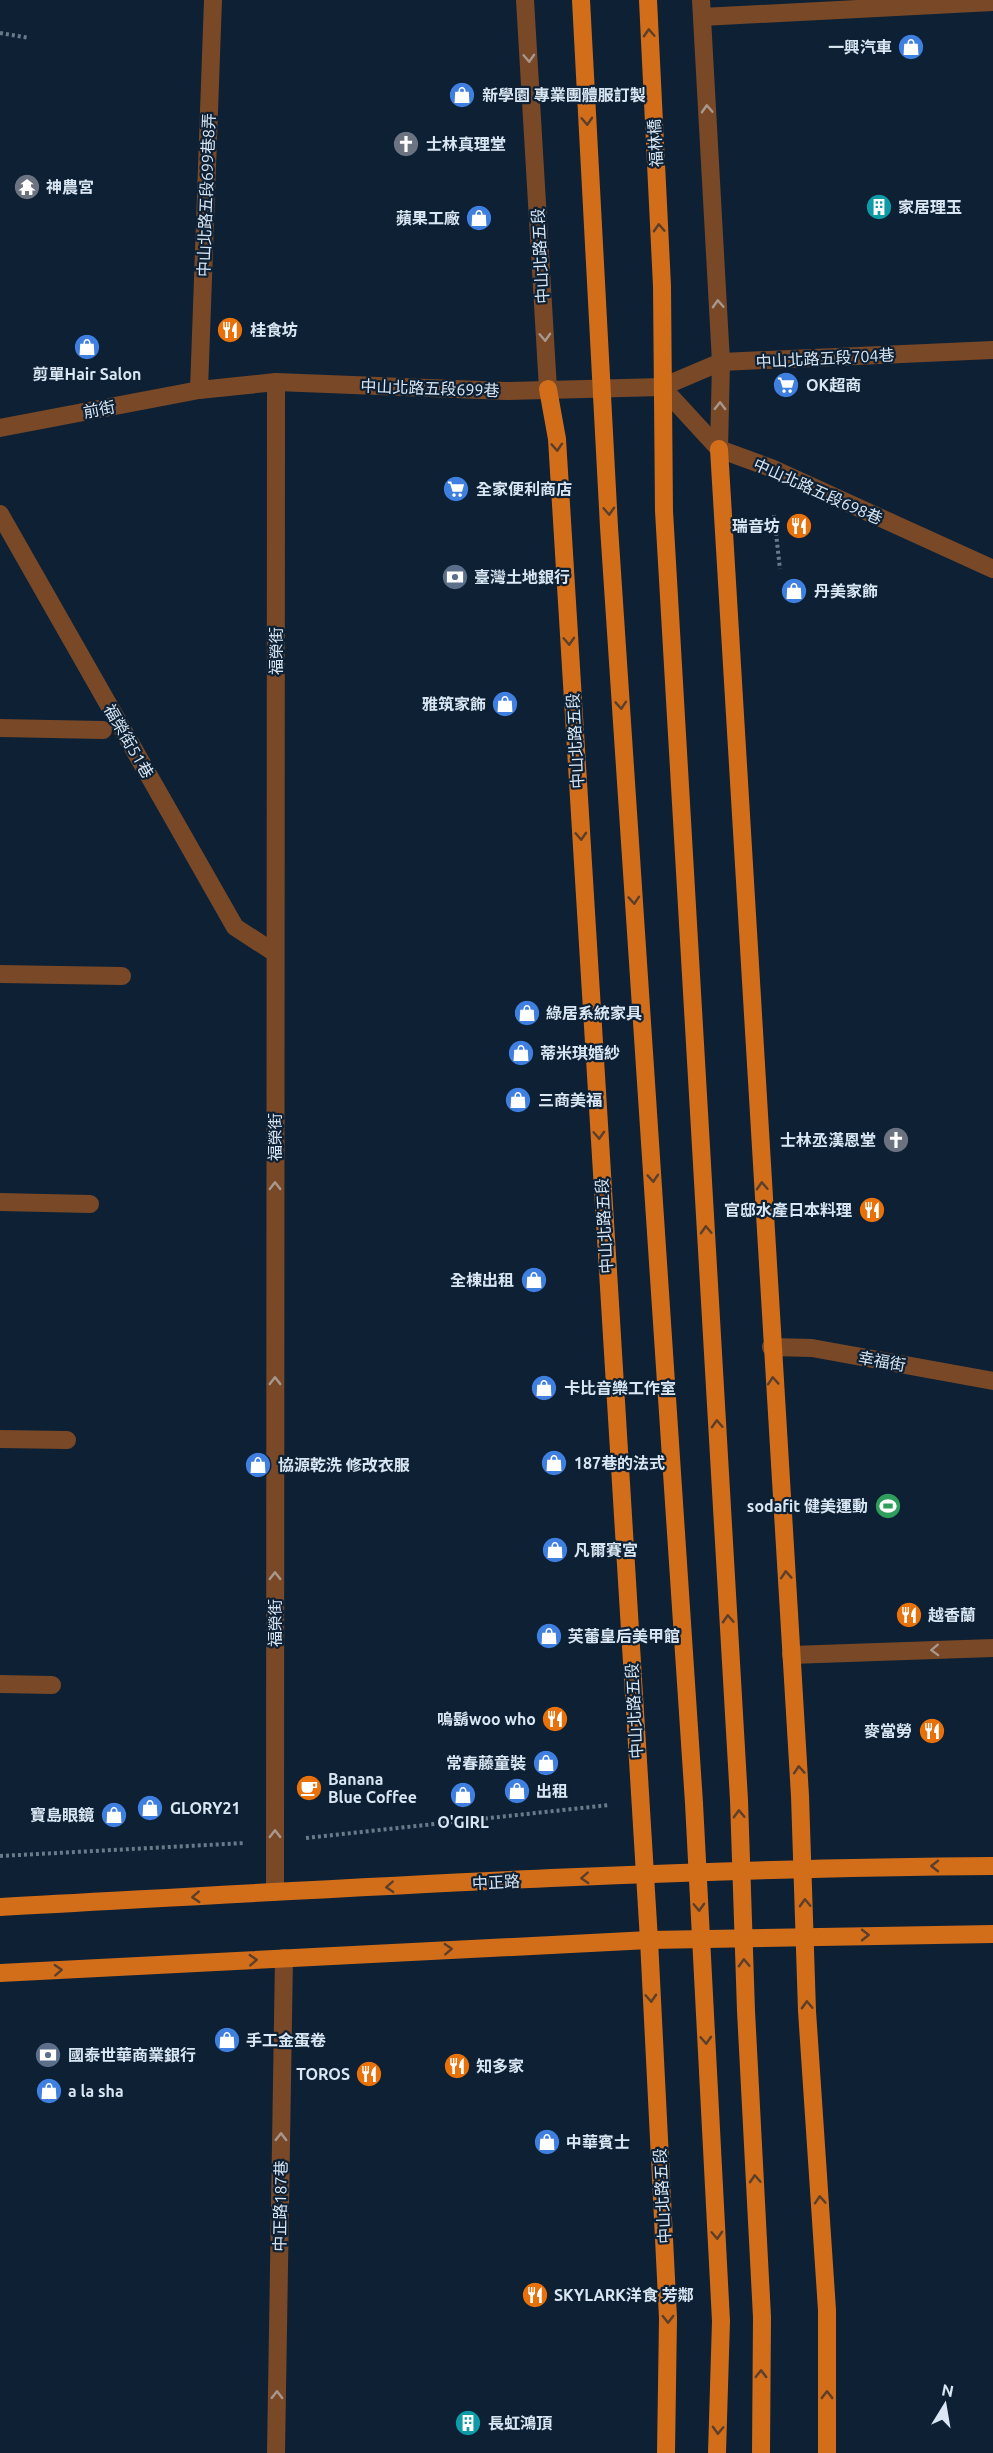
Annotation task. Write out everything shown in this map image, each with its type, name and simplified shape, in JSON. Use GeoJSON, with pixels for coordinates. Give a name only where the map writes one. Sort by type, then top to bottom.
{"type":"FeatureCollection","features":[{"type":"Feature","properties":{"kind":"main road"},"geometry":{"type":"LineString","coordinates":[[580,0],[609,527],[697,1873],[721,2321],[717,2453]]}},
{"type":"Feature","properties":{"kind":"main road","name":"福林橋"},"geometry":{"type":"LineString","coordinates":[[648,0],[662,286],[662,387]]}},
{"type":"Feature","properties":{"kind":"main road"},"geometry":{"type":"LineString","coordinates":[[662,387],[665,523],[742,1872],[762,2317],[761,2453]]}},
{"type":"Feature","properties":{"kind":"main road","name":"中山北路五段"},"geometry":{"type":"LineString","coordinates":[[548,389],[557,439],[648,1940],[668,2318],[666,2453]]}},
{"type":"Feature","properties":{"kind":"main road"},"geometry":{"type":"LineString","coordinates":[[719,449],[804,1870],[807,2011],[827,2310],[827,2453]]}},
{"type":"Feature","properties":{"kind":"main road","name":"中正路"},"geometry":{"type":"LineString","coordinates":[[0,1907],[644,1875],[841,1867],[993,1866]]}},
{"type":"Feature","properties":{"kind":"main road"},"geometry":{"type":"LineString","coordinates":[[0,1973],[648,1940],[993,1934]]}},
{"type":"Feature","properties":{"kind":"street","name":"中山北路五段699巷8弄"},"geometry":{"type":"LineString","coordinates":[[199,390],[213,0]]}},
{"type":"Feature","properties":{"kind":"street","name":"中山北路五段"},"geometry":{"type":"LineString","coordinates":[[525,0],[548,389]]}},
{"type":"Feature","properties":{"kind":"street"},"geometry":{"type":"LineString","coordinates":[[719,449],[721,362],[702,9],[993,2]]}},
{"type":"Feature","properties":{"kind":"street","name":"中山北路五段704巷"},"geometry":{"type":"LineString","coordinates":[[662,387],[721,362],[993,350]]}},
{"type":"Feature","properties":{"kind":"street","name":"中山北路五段699巷"},"geometry":{"type":"LineString","coordinates":[[199,390],[276,382],[506,391],[662,387]]}},
{"type":"Feature","properties":{"kind":"street","name":"福榮街"},"geometry":{"type":"LineString","coordinates":[[275,1892],[276,382]]}},
{"type":"Feature","properties":{"kind":"street","name":"中山北路五段698巷"},"geometry":{"type":"LineString","coordinates":[[662,387],[719,449],[771,468],[993,569]]}},
{"type":"Feature","properties":{"kind":"street","name":"前街"},"geometry":{"type":"LineString","coordinates":[[0,428],[199,390]]}},
{"type":"Feature","properties":{"kind":"street","name":"福榮街51巷"},"geometry":{"type":"LineString","coordinates":[[0,514],[235,927],[275,953]]}},
{"type":"Feature","properties":{"kind":"street"},"geometry":{"type":"LineString","coordinates":[[0,728],[103,730]]}},
{"type":"Feature","properties":{"kind":"street"},"geometry":{"type":"LineString","coordinates":[[0,974],[122,976]]}},
{"type":"Feature","properties":{"kind":"street"},"geometry":{"type":"LineString","coordinates":[[0,1202],[90,1204]]}},
{"type":"Feature","properties":{"kind":"street","name":"幸福街"},"geometry":{"type":"LineString","coordinates":[[771,1347],[812,1348],[993,1381]]}},
{"type":"Feature","properties":{"kind":"street"},"geometry":{"type":"LineString","coordinates":[[0,1438],[67,1440]]}},
{"type":"Feature","properties":{"kind":"street"},"geometry":{"type":"LineString","coordinates":[[791,1655],[993,1648]]}},
{"type":"Feature","properties":{"kind":"street"},"geometry":{"type":"LineString","coordinates":[[0,1684],[52,1685]]}},
{"type":"Feature","properties":{"kind":"street","name":"中正路187巷"},"geometry":{"type":"LineString","coordinates":[[276,2453],[284,1958]]}},
{"type":"Feature","properties":{"kind":"path"},"geometry":{"type":"LineString","coordinates":[[0,33],[29,38]]}},
{"type":"Feature","properties":{"kind":"path"},"geometry":{"type":"LineString","coordinates":[[774,516],[780,569]]}},
{"type":"Feature","properties":{"kind":"place","name":"一興汽車"},"geometry":{"type":"Point","coordinates":[911,47]}},
{"type":"Feature","properties":{"kind":"place","name":"新學園 專業團體服訂製"},"geometry":{"type":"Point","coordinates":[462,95]}},
{"type":"Feature","properties":{"kind":"place","name":"士林真理堂"},"geometry":{"type":"Point","coordinates":[406,144]}},
{"type":"Feature","properties":{"kind":"place","name":"神農宮"},"geometry":{"type":"Point","coordinates":[27,187]}},
{"type":"Feature","properties":{"kind":"place","name":"家居理玉"},"geometry":{"type":"Point","coordinates":[879,207]}},
{"type":"Feature","properties":{"kind":"place","name":"蘋果工廠"},"geometry":{"type":"Point","coordinates":[479,218]}},
{"type":"Feature","properties":{"kind":"place","name":"桂食坊"},"geometry":{"type":"Point","coordinates":[230,330]}},
{"type":"Feature","properties":{"kind":"place","name":"剪單Hair Salon"},"geometry":{"type":"Point","coordinates":[87,347]}},
{"type":"Feature","properties":{"kind":"place","name":"OK超商"},"geometry":{"type":"Point","coordinates":[786,385]}},
{"type":"Feature","properties":{"kind":"place","name":"全家便利商店"},"geometry":{"type":"Point","coordinates":[456,489]}},
{"type":"Feature","properties":{"kind":"place","name":"瑞音坊"},"geometry":{"type":"Point","coordinates":[799,526]}},
{"type":"Feature","properties":{"kind":"place","name":"臺灣土地銀行"},"geometry":{"type":"Point","coordinates":[455,577]}},
{"type":"Feature","properties":{"kind":"place","name":"丹美家飾"},"geometry":{"type":"Point","coordinates":[794,591]}},
{"type":"Feature","properties":{"kind":"place","name":"雅筑家飾"},"geometry":{"type":"Point","coordinates":[505,704]}},
{"type":"Feature","properties":{"kind":"place","name":"綠居系統家具"},"geometry":{"type":"Point","coordinates":[527,1013]}},
{"type":"Feature","properties":{"kind":"place","name":"蒂米琪婚紗"},"geometry":{"type":"Point","coordinates":[521,1053]}},
{"type":"Feature","properties":{"kind":"place","name":"三商美福"},"geometry":{"type":"Point","coordinates":[518,1100]}},
{"type":"Feature","properties":{"kind":"place","name":"士林丞漢恩堂"},"geometry":{"type":"Point","coordinates":[896,1140]}},
{"type":"Feature","properties":{"kind":"place","name":"官邸水產日本料理"},"geometry":{"type":"Point","coordinates":[872,1210]}},
{"type":"Feature","properties":{"kind":"place","name":"全棟出租"},"geometry":{"type":"Point","coordinates":[534,1280]}},
{"type":"Feature","properties":{"kind":"place","name":"卡比音樂工作室"},"geometry":{"type":"Point","coordinates":[544,1388]}},
{"type":"Feature","properties":{"kind":"place","name":"187巷的法式"},"geometry":{"type":"Point","coordinates":[554,1463]}},
{"type":"Feature","properties":{"kind":"place","name":"協源乾洗 修改衣服"},"geometry":{"type":"Point","coordinates":[258,1465]}},
{"type":"Feature","properties":{"kind":"place","name":"sodafit 健美運動"},"geometry":{"type":"Point","coordinates":[888,1506]}},
{"type":"Feature","properties":{"kind":"place","name":"凡爾賽宮"},"geometry":{"type":"Point","coordinates":[555,1550]}},
{"type":"Feature","properties":{"kind":"place","name":"越香蘭"},"geometry":{"type":"Point","coordinates":[909,1615]}},
{"type":"Feature","properties":{"kind":"place","name":"芙蕾皇后美甲館"},"geometry":{"type":"Point","coordinates":[549,1636]}},
{"type":"Feature","properties":{"kind":"place","name":"嗚鬍woo who"},"geometry":{"type":"Point","coordinates":[555,1719]}},
{"type":"Feature","properties":{"kind":"place","name":"麥當勞"},"geometry":{"type":"Point","coordinates":[932,1731]}},
{"type":"Feature","properties":{"kind":"place","name":"常春藤童裝"},"geometry":{"type":"Point","coordinates":[546,1763]}},
{"type":"Feature","properties":{"kind":"place","name":"Banana Blue Coffee"},"geometry":{"type":"Point","coordinates":[309,1788]}},
{"type":"Feature","properties":{"kind":"place","name":"出租"},"geometry":{"type":"Point","coordinates":[517,1791]}},
{"type":"Feature","properties":{"kind":"place","name":"O'GIRL"},"geometry":{"type":"Point","coordinates":[463,1795]}},
{"type":"Feature","properties":{"kind":"place","name":"GLORY21"},"geometry":{"type":"Point","coordinates":[150,1808]}},
{"type":"Feature","properties":{"kind":"place","name":"寶島眼鏡"},"geometry":{"type":"Point","coordinates":[114,1815]}},
{"type":"Feature","properties":{"kind":"place","name":"手工金蛋卷"},"geometry":{"type":"Point","coordinates":[227,2040]}},
{"type":"Feature","properties":{"kind":"place","name":"國泰世華商業銀行"},"geometry":{"type":"Point","coordinates":[48,2055]}},
{"type":"Feature","properties":{"kind":"place","name":"知多家"},"geometry":{"type":"Point","coordinates":[457,2066]}},
{"type":"Feature","properties":{"kind":"place","name":"TOROS"},"geometry":{"type":"Point","coordinates":[369,2074]}},
{"type":"Feature","properties":{"kind":"place","name":"a la sha"},"geometry":{"type":"Point","coordinates":[49,2091]}},
{"type":"Feature","properties":{"kind":"place","name":"中華賓士"},"geometry":{"type":"Point","coordinates":[547,2142]}},
{"type":"Feature","properties":{"kind":"place","name":"SKYLARK洋食 芳鄰"},"geometry":{"type":"Point","coordinates":[535,2295]}},
{"type":"Feature","properties":{"kind":"place","name":"長虹鴻頂"},"geometry":{"type":"Point","coordinates":[468,2423]}}]}
